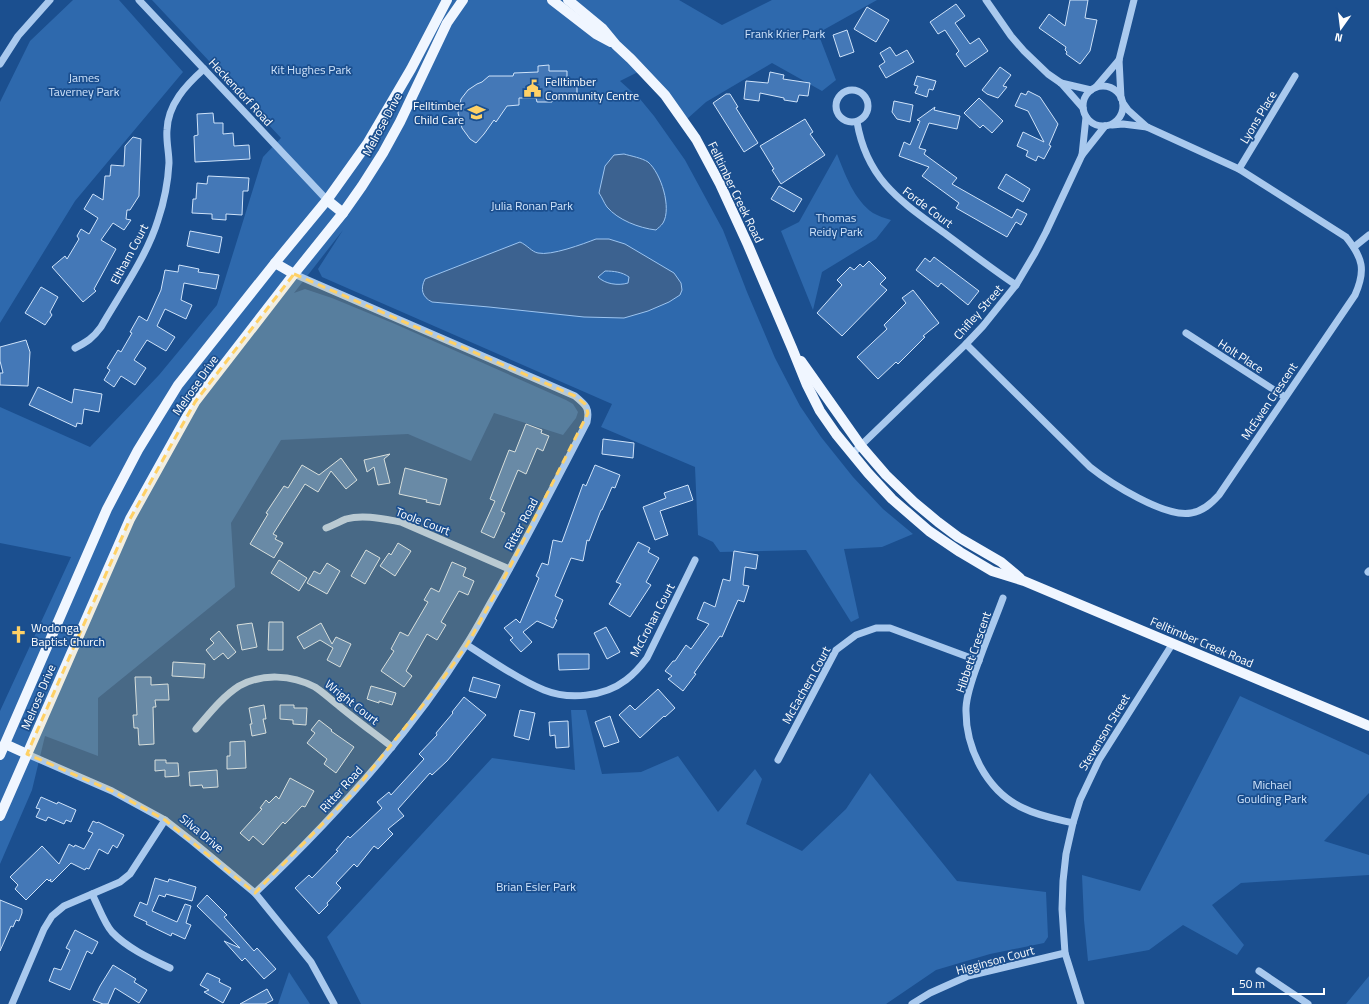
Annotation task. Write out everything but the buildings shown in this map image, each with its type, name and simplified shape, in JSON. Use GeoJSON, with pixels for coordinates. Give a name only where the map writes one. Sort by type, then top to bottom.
{"type":"FeatureCollection","features":[{"type":"Feature","properties":{"kind":"main road","name":"Melrose Drive"},"geometry":{"type":"LineString","coordinates":[[0,755],[108,509],[138,450],[178,385],[327,200],[367,144],[411,69],[447,0]]}},
{"type":"Feature","properties":{"kind":"main road","name":"Melrose Drive"},"geometry":{"type":"LineString","coordinates":[[0,816],[130,519],[195,402],[343,213],[383,153],[400,122],[444,28],[463,0]]}},
{"type":"Feature","properties":{"kind":"main road","name":"Felltimber Creek Road"},"geometry":{"type":"LineString","coordinates":[[552,0],[596,34],[616,45]]}},
{"type":"Feature","properties":{"kind":"main road","name":"Felltimber Creek Road"},"geometry":{"type":"LineString","coordinates":[[568,0],[602,28],[616,45],[665,96],[696,140],[720,184],[792,348],[806,385],[820,411],[852,454],[892,499],[929,531],[992,571],[1024,581],[1369,726]]}},
{"type":"Feature","properties":{"kind":"main road"},"geometry":{"type":"LineString","coordinates":[[327,200],[343,213]]}},
{"type":"Feature","properties":{"kind":"main road"},"geometry":{"type":"LineString","coordinates":[[275,263],[294,274]]}},
{"type":"Feature","properties":{"kind":"main road","name":"Felltimber Creek Road"},"geometry":{"type":"LineString","coordinates":[[792,348],[861,446],[886,475],[914,502],[938,522],[958,537],[1001,562],[1024,581]]}},
{"type":"Feature","properties":{"kind":"main road","name":"Silva Drive"},"geometry":{"type":"LineString","coordinates":[[5,744],[27,754]]}},
{"type":"Feature","properties":{"kind":"street"},"geometry":{"type":"LineString","coordinates":[[0,64],[18,36],[50,0]]}},
{"type":"Feature","properties":{"kind":"street","name":"Heckendorf Road"},"geometry":{"type":"LineString","coordinates":[[139,0],[327,200]]}},
{"type":"Feature","properties":{"kind":"street"},"geometry":{"type":"LineString","coordinates":[[986,0],[1011,36],[1024,51],[1048,74],[1061,83],[1083,108]]}},
{"type":"Feature","properties":{"kind":"street"},"geometry":{"type":"LineString","coordinates":[[1119,60],[1094,89],[1086,95],[1083,101],[1083,108],[1086,117],[1094,124],[1108,126],[1117,121],[1123,110],[1119,60],[1134,0]]}},
{"type":"Feature","properties":{"kind":"street","name":"Eltham Court"},"geometry":{"type":"LineString","coordinates":[[75,348],[87,343],[101,327],[150,242],[164,202],[169,163],[166,130],[169,117],[182,91],[204,69]]}},
{"type":"Feature","properties":{"kind":"street","name":"Lyons Place"},"geometry":{"type":"LineString","coordinates":[[1239,169],[1295,76]]}},
{"type":"Feature","properties":{"kind":"street"},"geometry":{"type":"LineString","coordinates":[[1061,83],[1094,89],[1108,87],[1114,89],[1122,101]]}},
{"type":"Feature","properties":{"kind":"street"},"geometry":{"type":"LineString","coordinates":[[848,90],[861,92],[867,98],[869,104],[867,114],[864,118],[857,122],[851,123],[844,120],[838,114],[836,109],[838,98],[848,90]]}},
{"type":"Feature","properties":{"kind":"street","name":"McEwen Crescent"},"geometry":{"type":"LineString","coordinates":[[966,344],[1090,467],[1107,480],[1167,511],[1178,514],[1190,514],[1201,510],[1219,495],[1355,294],[1359,286],[1362,267],[1354,246],[1346,237],[1239,169],[1147,127],[1128,110],[1122,101]]}},
{"type":"Feature","properties":{"kind":"street","name":"Chifley Street"},"geometry":{"type":"LineString","coordinates":[[1082,155],[1086,117]]}},
{"type":"Feature","properties":{"kind":"street","name":"Forde Court"},"geometry":{"type":"LineString","coordinates":[[857,122],[861,142],[870,162],[878,175],[895,196],[1016,285]]}},
{"type":"Feature","properties":{"kind":"street","name":"McEwen Crescent"},"geometry":{"type":"LineString","coordinates":[[1108,126],[1123,124],[1147,127]]}},
{"type":"Feature","properties":{"kind":"street","name":"Chifley Street"},"geometry":{"type":"LineString","coordinates":[[852,454],[966,344],[983,326],[1016,285],[1046,232],[1082,155],[1108,126]]}},
{"type":"Feature","properties":{"kind":"street"},"geometry":{"type":"LineString","coordinates":[[1354,246],[1369,235]]}},
{"type":"Feature","properties":{"kind":"street","name":"Ritter Road"},"geometry":{"type":"LineString","coordinates":[[255,893],[352,794],[392,747],[467,645],[587,422],[588,413],[585,404],[575,396],[294,274]]}},
{"type":"Feature","properties":{"kind":"street","name":"Holt Place"},"geometry":{"type":"LineString","coordinates":[[1186,333],[1285,397]]}},
{"type":"Feature","properties":{"kind":"street","name":"Toole Court"},"geometry":{"type":"LineString","coordinates":[[326,528],[346,519],[362,517],[401,522],[509,569]]}},
{"type":"Feature","properties":{"kind":"street","name":"McCrohan Court"},"geometry":{"type":"LineString","coordinates":[[467,645],[528,682],[545,690],[562,694],[579,695],[596,693],[612,688],[626,681],[647,658],[695,560]]}},
{"type":"Feature","properties":{"kind":"street","name":"Hibbett Crescent"},"geometry":{"type":"LineString","coordinates":[[1003,598],[971,683],[966,707],[968,734],[976,756],[988,779],[1004,795],[1022,808],[1039,815],[1072,823]]}},
{"type":"Feature","properties":{"kind":"street","name":"McEachern Court"},"geometry":{"type":"LineString","coordinates":[[778,760],[836,650],[856,635],[876,628],[890,628],[979,661]]}},
{"type":"Feature","properties":{"kind":"street","name":"Stevenson Street"},"geometry":{"type":"LineString","coordinates":[[1081,1004],[1065,953],[1062,909],[1062,881],[1072,823],[1080,800],[1098,760],[1173,643]]}},
{"type":"Feature","properties":{"kind":"street","name":"Wright Court"},"geometry":{"type":"LineString","coordinates":[[196,729],[215,706],[239,686],[249,681],[262,678],[288,678],[316,688],[392,747]]}},
{"type":"Feature","properties":{"kind":"street","name":"Silva Drive"},"geometry":{"type":"LineString","coordinates":[[27,754],[112,791],[165,820],[192,841],[255,893],[311,962],[334,1004]]}},
{"type":"Feature","properties":{"kind":"street"},"geometry":{"type":"LineString","coordinates":[[12,1004],[48,922],[57,911],[64,906],[120,882],[130,874],[165,820]]}},
{"type":"Feature","properties":{"kind":"street"},"geometry":{"type":"LineString","coordinates":[[92,894],[111,932],[145,956],[170,968]]}},
{"type":"Feature","properties":{"kind":"street","name":"Higginson Court"},"geometry":{"type":"LineString","coordinates":[[912,1004],[930,993],[968,976],[1065,953]]}},
{"type":"Feature","properties":{"kind":"street"},"geometry":{"type":"LineString","coordinates":[[1259,970],[1308,1004]]}},
{"type":"Feature","properties":{"kind":"highlighted area"},"geometry":{"type":"Polygon","coordinates":[[[294,274],[575,396],[585,404],[588,413],[509,569],[467,645],[434,691],[352,794],[255,893],[165,820],[112,791],[27,754],[130,519],[195,402],[294,274]]]}},
{"type":"Feature","properties":{"kind":"green space","name":"James Taverney Park"},"geometry":{"type":"Polygon","coordinates":[[[73,0],[119,0],[183,72],[75,201],[0,323],[0,102],[30,41],[73,0]]]}},
{"type":"Feature","properties":{"kind":"green space"},"geometry":{"type":"Polygon","coordinates":[[[152,0],[679,0],[722,25],[772,0],[877,0],[818,33],[836,80],[822,91],[772,63],[706,102],[687,119],[644,69],[620,81],[640,99],[654,116],[685,160],[723,230],[775,358],[800,406],[821,437],[853,477],[883,509],[913,534],[882,547],[844,549],[859,618],[851,622],[806,550],[720,552],[713,542],[698,535],[695,467],[601,427],[612,404],[322,277],[318,269],[343,230],[294,293],[305,289],[332,298],[395,324],[566,400],[573,404],[578,412],[576,418],[563,435],[494,413],[471,461],[408,434],[281,440],[231,523],[235,587],[98,698],[98,756],[45,736],[32,790],[0,864],[0,711],[71,557],[0,543],[0,407],[90,447],[159,375],[217,305],[263,157],[281,138],[152,0]]]}},
{"type":"Feature","properties":{"kind":"green space","name":"Thomas Reidy Park"},"geometry":{"type":"Polygon","coordinates":[[[837,154],[843,170],[860,201],[873,213],[891,220],[876,239],[822,272],[813,310],[781,231],[799,222],[837,154]]]}},
{"type":"Feature","properties":{"kind":"green space","name":"Michael Goulding Park"},"geometry":{"type":"Polygon","coordinates":[[[1240,696],[1369,755],[1369,793],[1324,841],[1369,855],[1369,875],[1241,883],[1212,905],[1244,945],[1237,955],[1183,925],[1149,950],[1088,961],[1082,875],[1140,891],[1240,696]]]}},
{"type":"Feature","properties":{"kind":"green space","name":"Brian Esler Park"},"geometry":{"type":"Polygon","coordinates":[[[571,710],[586,710],[602,774],[641,772],[678,756],[718,812],[755,769],[762,779],[746,824],[802,851],[846,809],[870,773],[957,881],[1046,892],[1048,937],[1044,943],[990,954],[936,970],[886,1004],[361,1004],[327,937],[492,758],[575,770],[571,710]]]}},
{"type":"Feature","properties":{"kind":"green space"},"geometry":{"type":"Polygon","coordinates":[[[289,972],[310,1004],[278,1004],[289,972]]]}},
{"type":"Feature","properties":{"kind":"green space"},"geometry":{"type":"Polygon","coordinates":[[[1369,976],[1369,1004],[1346,1004],[1369,976]]]}},
{"type":"Feature","properties":{"kind":"shaded area"},"geometry":{"type":"Polygon","coordinates":[[[624,154],[640,158],[648,162],[653,167],[661,182],[666,200],[666,209],[663,223],[656,230],[636,225],[617,216],[607,207],[599,193],[605,166],[614,155],[624,154]]]}},
{"type":"Feature","properties":{"kind":"shaded area"},"geometry":{"type":"Polygon","coordinates":[[[596,239],[609,239],[625,244],[674,273],[681,283],[682,290],[680,295],[669,302],[648,311],[624,318],[584,317],[432,302],[426,298],[422,289],[425,279],[520,242],[538,253],[551,253],[596,239]],[[605,271],[598,277],[604,281],[612,284],[628,283],[629,277],[626,275],[618,272],[605,271]]]}},
{"type":"Feature","properties":{"kind":"place","name":"Felltimber Community Centre"},"geometry":{"type":"Point","coordinates":[532,88]}},
{"type":"Feature","properties":{"kind":"place","name":"Felltimber Child Care"},"geometry":{"type":"Point","coordinates":[477,112]}},
{"type":"Feature","properties":{"kind":"place","name":"Wodonga Baptist Church"},"geometry":{"type":"Point","coordinates":[18,634]}},
{"type":"Feature","properties":{"kind":"park label","name":"Frank Krier Park"},"geometry":{"type":"Point","coordinates":[785,33]}},
{"type":"Feature","properties":{"kind":"park label","name":"Kit Hughes Park"},"geometry":{"type":"Point","coordinates":[311,69]}},
{"type":"Feature","properties":{"kind":"park label","name":"Julia Ronan Park"},"geometry":{"type":"Point","coordinates":[532,205]}}]}
